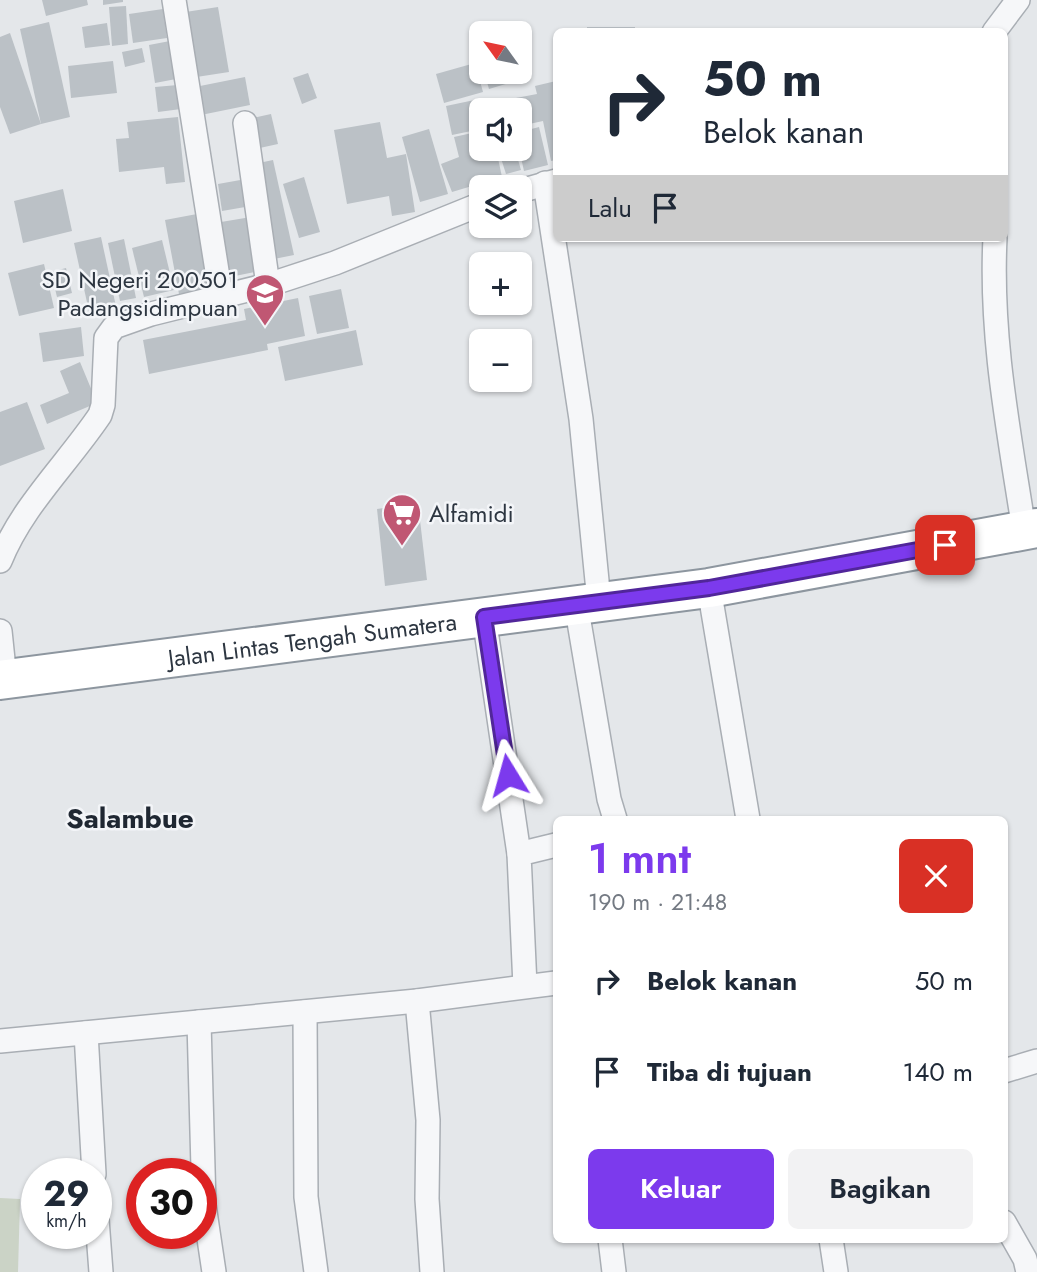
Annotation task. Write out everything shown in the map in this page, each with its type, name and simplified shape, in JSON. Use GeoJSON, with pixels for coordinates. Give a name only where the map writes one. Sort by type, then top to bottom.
{"type":"FeatureCollection","features":[{"type":"Feature","properties":{"kind":"highway","name":"Jalan Lintas Tengah Sumatera"},"geometry":{"type":"LineString","coordinates":[[3,680],[709,588],[1031,529]]}},
{"type":"Feature","properties":{"kind":"street"},"geometry":{"type":"LineString","coordinates":[[174,0],[221,296]]}},
{"type":"Feature","properties":{"kind":"street"},"geometry":{"type":"LineString","coordinates":[[997,28],[1018,0]]}},
{"type":"Feature","properties":{"kind":"street"},"geometry":{"type":"LineString","coordinates":[[245,124],[268,285]]}},
{"type":"Feature","properties":{"kind":"street"},"geometry":{"type":"LineString","coordinates":[[532,188],[551,182]]}},
{"type":"Feature","properties":{"kind":"street"},"geometry":{"type":"LineString","coordinates":[[0,561],[9,540],[31,506],[100,415],[103,405],[106,338],[114,327],[151,314],[268,285],[334,263],[469,209]]}},
{"type":"Feature","properties":{"kind":"street"},"geometry":{"type":"LineString","coordinates":[[559,242],[581,419],[587,603],[609,799],[614,816]]}},
{"type":"Feature","properties":{"kind":"street"},"geometry":{"type":"LineString","coordinates":[[995,242],[994,321],[998,365],[1031,529]]}},
{"type":"Feature","properties":{"kind":"street"},"geometry":{"type":"LineString","coordinates":[[709,588],[743,816]]}},
{"type":"Feature","properties":{"kind":"street"},"geometry":{"type":"LineString","coordinates":[[484,617],[519,854],[525,986]]}},
{"type":"Feature","properties":{"kind":"street"},"geometry":{"type":"LineString","coordinates":[[0,631],[3,680]]}},
{"type":"Feature","properties":{"kind":"street"},"geometry":{"type":"LineString","coordinates":[[519,854],[553,846]]}},
{"type":"Feature","properties":{"kind":"street"},"geometry":{"type":"LineString","coordinates":[[0,1041],[417,1001],[553,983]]}},
{"type":"Feature","properties":{"kind":"street"},"geometry":{"type":"LineString","coordinates":[[417,1001],[428,1121],[427,1199],[432,1272]]}},
{"type":"Feature","properties":{"kind":"street"},"geometry":{"type":"LineString","coordinates":[[305,1012],[306,1198],[316,1272]]}},
{"type":"Feature","properties":{"kind":"street"},"geometry":{"type":"LineString","coordinates":[[199,1022],[204,1205],[214,1272]]}},
{"type":"Feature","properties":{"kind":"street"},"geometry":{"type":"LineString","coordinates":[[86,1033],[93,1158]]}},
{"type":"Feature","properties":{"kind":"street"},"geometry":{"type":"LineString","coordinates":[[1008,1070],[1037,1061]]}},
{"type":"Feature","properties":{"kind":"street"},"geometry":{"type":"LineString","coordinates":[[1008,1229],[1025,1259],[1028,1272]]}},
{"type":"Feature","properties":{"kind":"street"},"geometry":{"type":"LineString","coordinates":[[610,1243],[614,1272]]}},
{"type":"Feature","properties":{"kind":"street"},"geometry":{"type":"LineString","coordinates":[[832,1243],[836,1272]]}},
{"type":"Feature","properties":{"kind":"street"},"geometry":{"type":"LineString","coordinates":[[99,1249],[101,1272]]}},
{"type":"Feature","properties":{"kind":"shaded area"},"geometry":{"type":"Polygon","coordinates":[[[0,1198],[20,1199],[18,1272],[0,1272],[0,1198]]]}},
{"type":"Feature","properties":{"kind":"building"},"geometry":{"type":"Polygon","coordinates":[[[42,0],[87,0],[88,5],[46,16],[42,0]]]}},
{"type":"Feature","properties":{"kind":"building"},"geometry":{"type":"Polygon","coordinates":[[[103,0],[123,0],[123,2],[103,5],[103,0]]]}},
{"type":"Feature","properties":{"kind":"building"},"geometry":{"type":"Polygon","coordinates":[[[126,6],[128,44],[112,46],[109,7],[126,6]]]}},
{"type":"Feature","properties":{"kind":"building"},"geometry":{"type":"Polygon","coordinates":[[[218,7],[229,72],[190,78],[179,13],[218,7]]]}},
{"type":"Feature","properties":{"kind":"building"},"geometry":{"type":"Polygon","coordinates":[[[163,9],[167,38],[133,43],[129,14],[163,9]]]}},
{"type":"Feature","properties":{"kind":"building"},"geometry":{"type":"Polygon","coordinates":[[[49,22],[70,117],[41,124],[20,29],[49,22]]]}},
{"type":"Feature","properties":{"kind":"building"},"geometry":{"type":"Polygon","coordinates":[[[107,23],[110,45],[85,48],[82,27],[107,23]]]}},
{"type":"Feature","properties":{"kind":"building"},"geometry":{"type":"Polygon","coordinates":[[[587,27],[635,27],[635,28],[587,27]]]}},
{"type":"Feature","properties":{"kind":"building"},"geometry":{"type":"Polygon","coordinates":[[[10,33],[41,124],[10,134],[0,107],[0,37],[10,33]]]}},
{"type":"Feature","properties":{"kind":"building"},"geometry":{"type":"Polygon","coordinates":[[[170,41],[176,79],[155,83],[149,45],[170,41]]]}},
{"type":"Feature","properties":{"kind":"building"},"geometry":{"type":"Polygon","coordinates":[[[142,48],[145,62],[125,67],[122,52],[142,48]]]}},
{"type":"Feature","properties":{"kind":"building"},"geometry":{"type":"Polygon","coordinates":[[[113,61],[117,93],[71,98],[68,66],[113,61]]]}},
{"type":"Feature","properties":{"kind":"building"},"geometry":{"type":"Polygon","coordinates":[[[469,65],[469,84],[481,84],[483,92],[444,103],[436,74],[469,65]]]}},
{"type":"Feature","properties":{"kind":"building"},"geometry":{"type":"Polygon","coordinates":[[[308,73],[317,98],[302,104],[293,78],[308,73]]]}},
{"type":"Feature","properties":{"kind":"building"},"geometry":{"type":"Polygon","coordinates":[[[245,77],[250,105],[196,116],[190,88],[245,77]]]}},
{"type":"Feature","properties":{"kind":"building"},"geometry":{"type":"Polygon","coordinates":[[[553,82],[553,161],[543,121],[532,123],[532,98],[516,98],[537,94],[535,86],[553,82]]]}},
{"type":"Feature","properties":{"kind":"building"},"geometry":{"type":"Polygon","coordinates":[[[488,84],[506,84],[489,89],[488,84]]]}},
{"type":"Feature","properties":{"kind":"building"},"geometry":{"type":"Polygon","coordinates":[[[178,85],[181,109],[158,112],[155,87],[178,85]]]}},
{"type":"Feature","properties":{"kind":"building"},"geometry":{"type":"Polygon","coordinates":[[[469,101],[469,131],[452,135],[446,106],[469,101]]]}},
{"type":"Feature","properties":{"kind":"building"},"geometry":{"type":"Polygon","coordinates":[[[271,114],[278,144],[255,149],[248,119],[271,114]]]}},
{"type":"Feature","properties":{"kind":"building"},"geometry":{"type":"Polygon","coordinates":[[[178,117],[185,182],[166,184],[164,167],[119,172],[116,139],[129,138],[127,122],[178,117]]]}},
{"type":"Feature","properties":{"kind":"building"},"geometry":{"type":"Polygon","coordinates":[[[380,122],[387,158],[406,154],[415,212],[392,216],[389,196],[347,204],[334,130],[380,122]]]}},
{"type":"Feature","properties":{"kind":"building"},"geometry":{"type":"Polygon","coordinates":[[[539,127],[548,165],[524,171],[522,161],[532,161],[532,129],[539,127]]]}},
{"type":"Feature","properties":{"kind":"building"},"geometry":{"type":"Polygon","coordinates":[[[429,129],[448,194],[420,202],[402,137],[429,129]]]}},
{"type":"Feature","properties":{"kind":"building"},"geometry":{"type":"Polygon","coordinates":[[[469,134],[469,161],[499,161],[502,175],[469,175],[469,187],[452,192],[441,164],[459,157],[454,137],[469,134]]]}},
{"type":"Feature","properties":{"kind":"building"},"geometry":{"type":"Polygon","coordinates":[[[273,160],[294,255],[274,259],[254,164],[273,160]]]}},
{"type":"Feature","properties":{"kind":"building"},"geometry":{"type":"Polygon","coordinates":[[[502,161],[518,161],[521,170],[506,174],[502,161]]]}},
{"type":"Feature","properties":{"kind":"building"},"geometry":{"type":"Polygon","coordinates":[[[304,177],[320,232],[299,238],[283,184],[304,177]]]}},
{"type":"Feature","properties":{"kind":"building"},"geometry":{"type":"Polygon","coordinates":[[[246,179],[251,206],[222,211],[218,184],[246,179]]]}},
{"type":"Feature","properties":{"kind":"building"},"geometry":{"type":"Polygon","coordinates":[[[63,189],[72,231],[23,243],[14,201],[63,189]]]}},
{"type":"Feature","properties":{"kind":"building"},"geometry":{"type":"Polygon","coordinates":[[[197,214],[211,288],[179,294],[165,220],[197,214]]]}},
{"type":"Feature","properties":{"kind":"building"},"geometry":{"type":"Polygon","coordinates":[[[251,217],[260,271],[225,278],[215,223],[251,217]]]}},
{"type":"Feature","properties":{"kind":"building"},"geometry":{"type":"Polygon","coordinates":[[[101,237],[117,311],[90,316],[74,243],[101,237]]]}},
{"type":"Feature","properties":{"kind":"building"},"geometry":{"type":"Polygon","coordinates":[[[124,239],[136,298],[120,301],[108,243],[124,239]]]}},
{"type":"Feature","properties":{"kind":"building"},"geometry":{"type":"Polygon","coordinates":[[[162,240],[174,290],[144,297],[132,248],[162,240]]]}},
{"type":"Feature","properties":{"kind":"building"},"geometry":{"type":"Polygon","coordinates":[[[44,264],[54,308],[19,316],[8,273],[44,264]]]}},
{"type":"Feature","properties":{"kind":"building"},"geometry":{"type":"Polygon","coordinates":[[[66,268],[72,293],[57,297],[51,272],[66,268]]]}},
{"type":"Feature","properties":{"kind":"building"},"geometry":{"type":"Polygon","coordinates":[[[341,289],[349,328],[317,334],[309,296],[341,289]]]}},
{"type":"Feature","properties":{"kind":"building"},"geometry":{"type":"Polygon","coordinates":[[[298,298],[305,336],[267,344],[268,350],[149,374],[143,340],[246,320],[244,309],[298,298]]]}},
{"type":"Feature","properties":{"kind":"building"},"geometry":{"type":"Polygon","coordinates":[[[81,327],[84,356],[43,362],[39,333],[81,327]]]}},
{"type":"Feature","properties":{"kind":"building"},"geometry":{"type":"Polygon","coordinates":[[[356,330],[363,365],[285,381],[278,347],[356,330]]]}},
{"type":"Feature","properties":{"kind":"building"},"geometry":{"type":"Polygon","coordinates":[[[80,362],[97,403],[47,424],[40,405],[69,393],[60,371],[80,362]]]}},
{"type":"Feature","properties":{"kind":"building"},"geometry":{"type":"Polygon","coordinates":[[[27,402],[45,449],[0,466],[0,412],[27,402]]]}},
{"type":"Feature","properties":{"kind":"building"},"geometry":{"type":"Polygon","coordinates":[[[418,503],[427,580],[385,586],[377,509],[418,503]]]}},
{"type":"Feature","properties":{"kind":"place","name":"SD Negeri 200501 Padangsidimpuan"},"geometry":{"type":"Point","coordinates":[265,327]}},
{"type":"Feature","properties":{"kind":"place","name":"Alfamidi"},"geometry":{"type":"Point","coordinates":[402,547]}},
{"type":"Feature","properties":{"kind":"district","name":"Salambue"},"geometry":{"type":"Point","coordinates":[130,818]}},
{"type":"Feature","properties":{"kind":"route"},"geometry":{"type":"LineString","coordinates":[[508,775],[484,617],[709,588],[945,545]]}}]}
